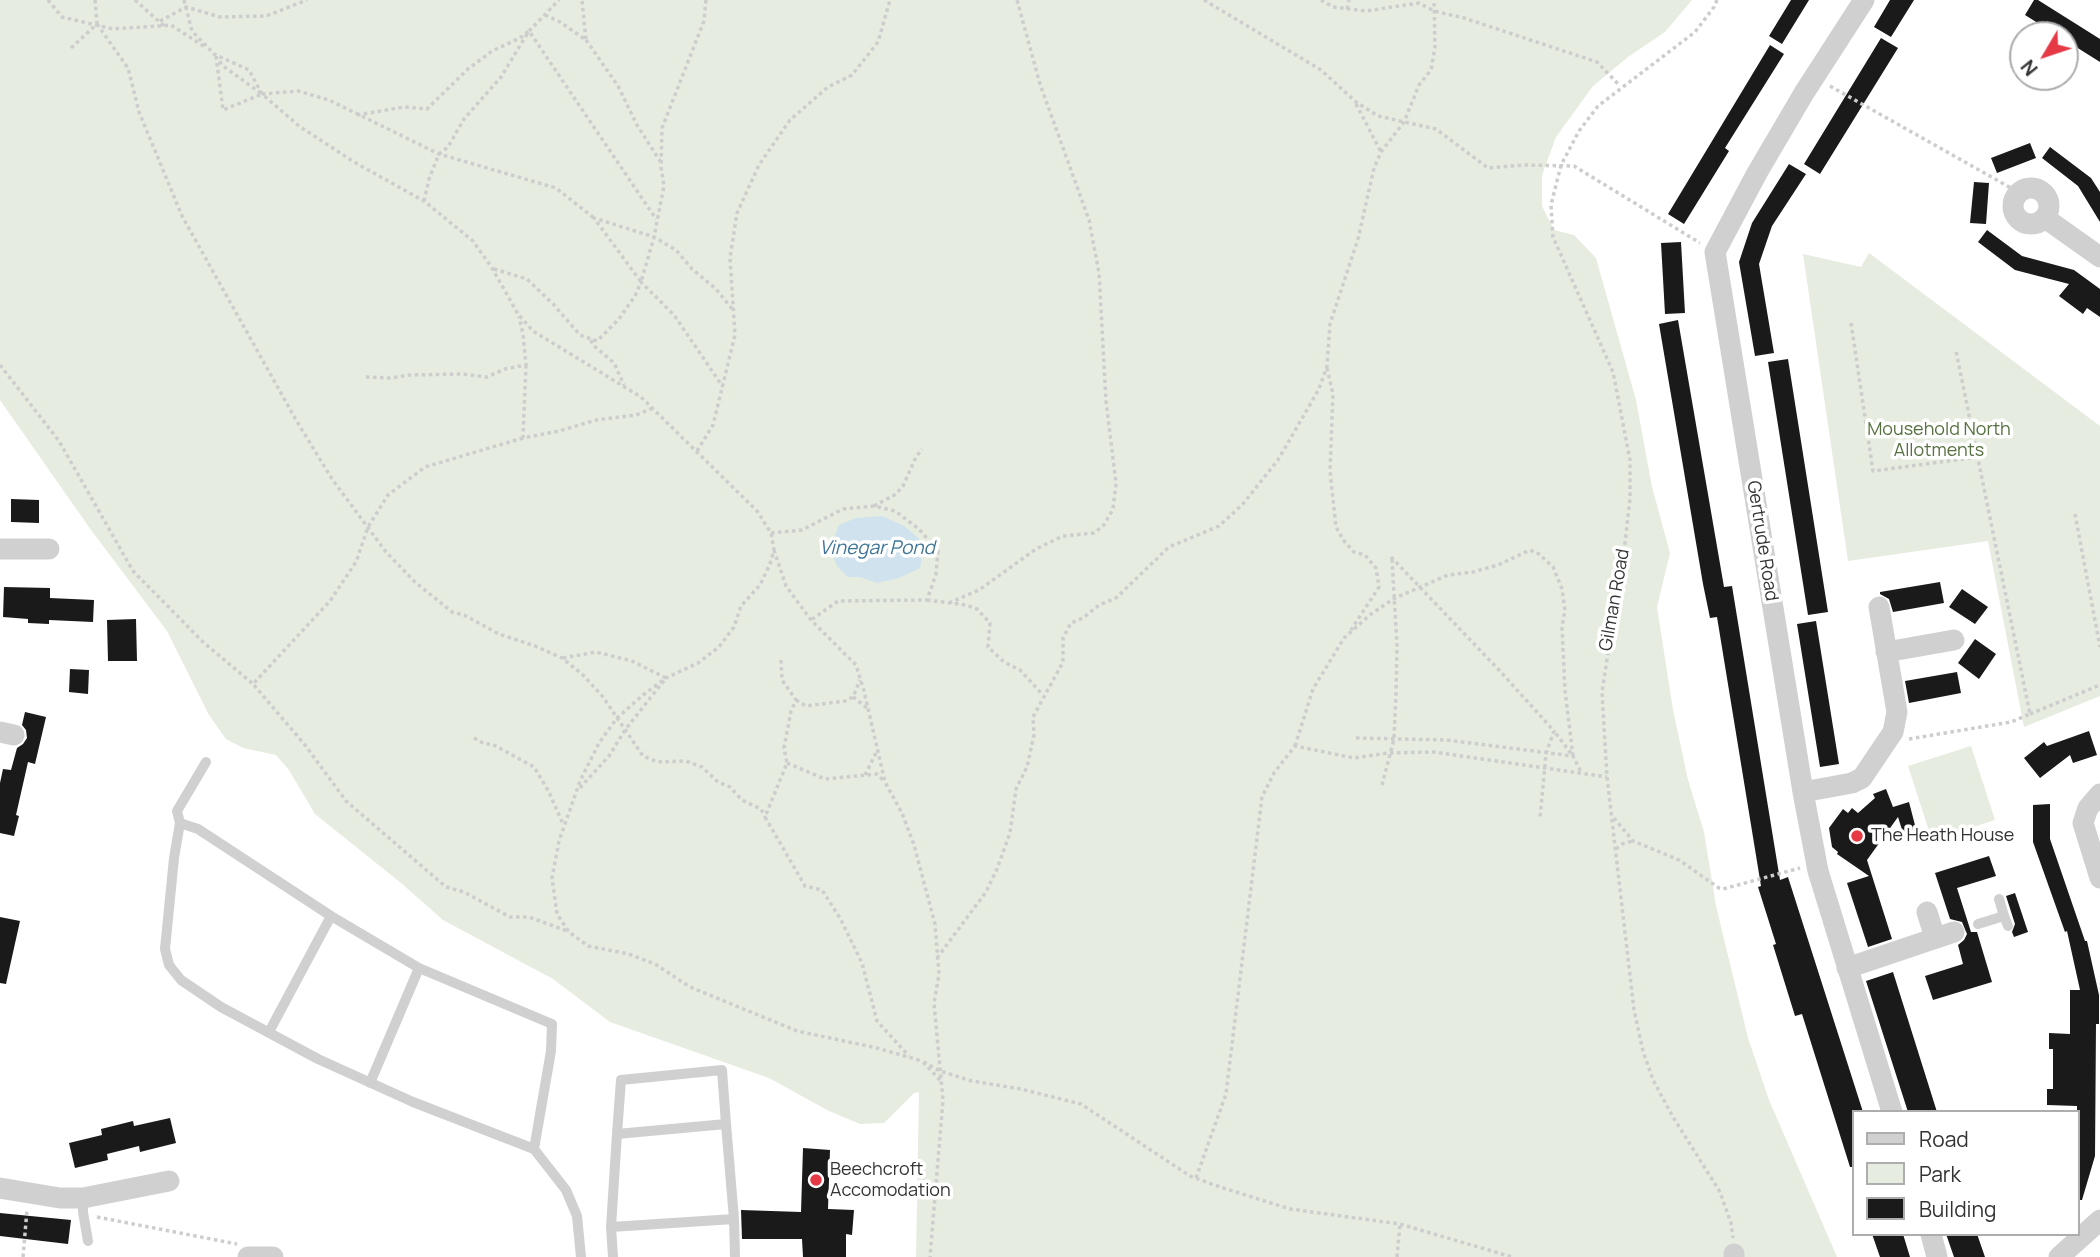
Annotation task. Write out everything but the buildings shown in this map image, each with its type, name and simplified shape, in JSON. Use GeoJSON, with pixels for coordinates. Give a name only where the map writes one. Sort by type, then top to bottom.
{"type":"FeatureCollection","features":[{"type":"Feature","properties":{"kind":"street"},"geometry":{"type":"LineString","coordinates":[[1714,252],[1814,77],[1864,0]]}},
{"type":"Feature","properties":{"kind":"street"},"geometry":{"type":"LineString","coordinates":[[2014,199],[2012,209],[2017,218],[2025,224],[2037,223],[2045,218],[2100,257]]}},
{"type":"Feature","properties":{"kind":"street","name":"Gertrude Road"},"geometry":{"type":"LineString","coordinates":[[1714,252],[1816,864],[1891,1110]]}},
{"type":"Feature","properties":{"kind":"street"},"geometry":{"type":"LineString","coordinates":[[0,550],[49,549]]}},
{"type":"Feature","properties":{"kind":"street"},"geometry":{"type":"LineString","coordinates":[[1802,792],[1852,783],[1863,778],[1893,733],[1897,712],[1879,607]]}},
{"type":"Feature","properties":{"kind":"street"},"geometry":{"type":"LineString","coordinates":[[1886,652],[1954,640]]}},
{"type":"Feature","properties":{"kind":"street"},"geometry":{"type":"LineString","coordinates":[[2100,794],[2088,808],[2083,822],[2100,878]]}},
{"type":"Feature","properties":{"kind":"street"},"geometry":{"type":"LineString","coordinates":[[1847,968],[1950,933],[1927,912]]}},
{"type":"Feature","properties":{"kind":"street"},"geometry":{"type":"LineString","coordinates":[[0,1188],[60,1198],[92,1196],[169,1181]]}},
{"type":"Feature","properties":{"kind":"street"},"geometry":{"type":"LineString","coordinates":[[2059,1257],[2097,1229]]}},
{"type":"Feature","properties":{"kind":"street"},"geometry":{"type":"LineString","coordinates":[[1932,1236],[1937,1257]]}},
{"type":"Feature","properties":{"kind":"lane"},"geometry":{"type":"LineString","coordinates":[[206,762],[177,811],[180,823],[165,948],[169,965],[181,980],[222,1007],[318,1059],[370,1083],[534,1149],[566,1190],[577,1216],[581,1257]]}},
{"type":"Feature","properties":{"kind":"lane"},"geometry":{"type":"LineString","coordinates":[[180,823],[198,829],[331,916],[419,968],[552,1024],[551,1051],[534,1149]]}},
{"type":"Feature","properties":{"kind":"lane"},"geometry":{"type":"LineString","coordinates":[[1978,924],[2006,921],[1999,899]]}},
{"type":"Feature","properties":{"kind":"lane"},"geometry":{"type":"LineString","coordinates":[[269,1032],[331,916]]}},
{"type":"Feature","properties":{"kind":"lane"},"geometry":{"type":"LineString","coordinates":[[370,1083],[419,968]]}},
{"type":"Feature","properties":{"kind":"lane"},"geometry":{"type":"LineString","coordinates":[[613,1257],[611,1227],[621,1080],[722,1070],[735,1257]]}},
{"type":"Feature","properties":{"kind":"lane"},"geometry":{"type":"LineString","coordinates":[[617,1134],[726,1124]]}},
{"type":"Feature","properties":{"kind":"lane"},"geometry":{"type":"LineString","coordinates":[[88,1241],[83,1212],[92,1196]]}},
{"type":"Feature","properties":{"kind":"lane"},"geometry":{"type":"LineString","coordinates":[[611,1227],[734,1219]]}},
{"type":"Feature","properties":{"kind":"path"},"geometry":{"type":"LineString","coordinates":[[48,0],[62,17],[113,29],[171,25],[215,55],[249,69],[262,94]]}},
{"type":"Feature","properties":{"kind":"path"},"geometry":{"type":"LineString","coordinates":[[95,0],[97,24],[128,68],[139,111],[182,216],[296,420],[332,479],[386,551],[415,582],[452,612],[464,615],[499,634],[562,658],[583,675],[643,756],[658,762],[686,761],[702,767],[718,782],[730,787],[742,800],[761,808],[805,886],[822,890],[840,918],[862,962],[877,1021],[911,1058]]}},
{"type":"Feature","properties":{"kind":"path"},"geometry":{"type":"LineString","coordinates":[[135,0],[164,26]]}},
{"type":"Feature","properties":{"kind":"path"},"geometry":{"type":"LineString","coordinates":[[184,0],[192,31],[223,66],[299,125],[354,162],[424,201],[473,241],[518,314],[533,331],[611,381],[624,385],[654,408],[757,511],[771,533],[786,586],[811,620],[856,665],[885,782]]}},
{"type":"Feature","properties":{"kind":"path"},"geometry":{"type":"LineString","coordinates":[[160,21],[186,7],[220,17],[266,16],[307,0]]}},
{"type":"Feature","properties":{"kind":"path"},"geometry":{"type":"LineString","coordinates":[[357,114],[404,107],[427,109],[468,69],[492,51],[529,31],[559,0]]}},
{"type":"Feature","properties":{"kind":"path"},"geometry":{"type":"LineString","coordinates":[[582,0],[586,40]]}},
{"type":"Feature","properties":{"kind":"path"},"geometry":{"type":"LineString","coordinates":[[492,268],[527,279],[580,335],[597,341],[619,319],[641,282],[654,237],[664,186],[661,163],[662,128],[704,21],[706,0]]}},
{"type":"Feature","properties":{"kind":"path"},"geometry":{"type":"LineString","coordinates":[[697,452],[713,425],[735,335],[730,258],[737,214],[759,164],[790,120],[828,87],[852,75],[878,42],[890,0]]}},
{"type":"Feature","properties":{"kind":"path"},"geometry":{"type":"LineString","coordinates":[[949,603],[979,590],[1036,550],[1063,537],[1094,533],[1104,525],[1113,509],[1116,483],[1106,401],[1100,273],[1088,220],[1040,84],[1017,0]]}},
{"type":"Feature","properties":{"kind":"path"},"geometry":{"type":"LineString","coordinates":[[1204,0],[1321,70],[1356,102],[1378,116],[1436,129],[1488,168],[1574,166],[1714,252]]}},
{"type":"Feature","properties":{"kind":"path"},"geometry":{"type":"LineString","coordinates":[[1321,0],[1333,7],[1366,11],[1418,1],[1434,11],[1464,18],[1597,62],[1620,86]]}},
{"type":"Feature","properties":{"kind":"path"},"geometry":{"type":"LineString","coordinates":[[1347,9],[1349,0]]}},
{"type":"Feature","properties":{"kind":"path"},"geometry":{"type":"LineString","coordinates":[[937,958],[986,892],[998,870],[1010,833],[1016,789],[1027,767],[1034,736],[1033,717],[1063,662],[1063,638],[1071,623],[1083,618],[1099,605],[1116,598],[1169,547],[1219,526],[1242,505],[1278,460],[1319,389],[1327,366],[1330,324],[1358,239],[1374,168],[1381,152],[1404,122],[1419,85],[1432,70],[1435,47],[1434,0]]}},
{"type":"Feature","properties":{"kind":"path","name":"Gilman Road"},"geometry":{"type":"LineString","coordinates":[[1717,0],[1695,32],[1620,86],[1598,106],[1579,131],[1561,165],[1551,205],[1553,237],[1613,372],[1630,460],[1630,499],[1625,543],[1602,692],[1607,777],[1634,1010],[1643,1051],[1662,1098],[1720,1192],[1731,1223],[1734,1256]]}},
{"type":"Feature","properties":{"kind":"path"},"geometry":{"type":"LineString","coordinates":[[544,15],[560,22],[586,40],[618,86],[636,125],[661,163]]}},
{"type":"Feature","properties":{"kind":"path"},"geometry":{"type":"LineString","coordinates":[[71,48],[97,24]]}},
{"type":"Feature","properties":{"kind":"path"},"geometry":{"type":"LineString","coordinates":[[424,201],[439,154],[447,147],[464,119],[501,77],[529,31]]}},
{"type":"Feature","properties":{"kind":"path"},"geometry":{"type":"LineString","coordinates":[[529,31],[657,220]]}},
{"type":"Feature","properties":{"kind":"path"},"geometry":{"type":"LineString","coordinates":[[215,55],[223,110],[262,94],[298,91],[328,100],[439,154],[556,188],[594,218],[641,282],[674,315],[723,387]]}},
{"type":"Feature","properties":{"kind":"path"},"geometry":{"type":"LineString","coordinates":[[1814,77],[2011,188],[2014,199]]}},
{"type":"Feature","properties":{"kind":"path"},"geometry":{"type":"LineString","coordinates":[[1356,102],[1381,152]]}},
{"type":"Feature","properties":{"kind":"path"},"geometry":{"type":"LineString","coordinates":[[594,218],[654,237],[676,250],[692,270],[716,289],[733,310]]}},
{"type":"Feature","properties":{"kind":"path"},"geometry":{"type":"LineString","coordinates":[[518,314],[526,365],[523,438]]}},
{"type":"Feature","properties":{"kind":"path"},"geometry":{"type":"LineString","coordinates":[[1851,323],[1873,471],[1978,457]]}},
{"type":"Feature","properties":{"kind":"path"},"geometry":{"type":"LineString","coordinates":[[591,339],[593,345],[614,363],[624,385]]}},
{"type":"Feature","properties":{"kind":"path"},"geometry":{"type":"LineString","coordinates":[[1956,351],[2029,714]]}},
{"type":"Feature","properties":{"kind":"path"},"geometry":{"type":"LineString","coordinates":[[0,365],[59,441],[133,571],[203,642],[253,684],[305,745],[345,801],[446,887],[464,892],[510,917],[529,917],[569,932],[588,946],[629,954],[655,964],[690,987],[797,1031],[922,1061],[940,1072],[1081,1104],[1147,1149],[1196,1178],[1290,1209],[1400,1224],[1512,1257]]}},
{"type":"Feature","properties":{"kind":"path"},"geometry":{"type":"LineString","coordinates":[[366,377],[462,374],[487,377],[505,369],[526,365]]}},
{"type":"Feature","properties":{"kind":"path"},"geometry":{"type":"LineString","coordinates":[[1196,1178],[1226,1094],[1262,797],[1274,773],[1295,746],[1313,689],[1379,587],[1376,568],[1365,555],[1354,552],[1336,527],[1331,471],[1334,394],[1327,366]]}},
{"type":"Feature","properties":{"kind":"path"},"geometry":{"type":"LineString","coordinates":[[253,684],[330,601],[356,562],[368,527],[388,495],[425,467],[523,438],[596,420],[636,415],[654,408]]}},
{"type":"Feature","properties":{"kind":"path"},"geometry":{"type":"LineString","coordinates":[[874,506],[896,494],[903,486],[922,449]]}},
{"type":"Feature","properties":{"kind":"path"},"geometry":{"type":"LineString","coordinates":[[771,533],[802,530],[843,509],[874,506],[895,511],[919,529],[938,551],[936,574],[927,600]]}},
{"type":"Feature","properties":{"kind":"path"},"geometry":{"type":"LineString","coordinates":[[2075,514],[2100,647]]}},
{"type":"Feature","properties":{"kind":"path"},"geometry":{"type":"LineString","coordinates":[[569,932],[557,914],[552,878],[564,826],[599,743],[617,718],[643,695],[666,678],[698,663],[719,647],[734,627],[741,606],[760,585],[774,550]]}},
{"type":"Feature","properties":{"kind":"path"},"geometry":{"type":"LineString","coordinates":[[1345,638],[1371,614],[1395,598],[1447,575],[1498,565],[1530,550],[1539,554],[1553,567],[1562,589],[1565,610],[1562,627],[1565,691],[1573,756]]}},
{"type":"Feature","properties":{"kind":"path"},"geometry":{"type":"LineString","coordinates":[[1382,785],[1394,739],[1397,646],[1391,556],[1554,731],[1573,756],[1582,774]]}},
{"type":"Feature","properties":{"kind":"path"},"geometry":{"type":"LineString","coordinates":[[811,620],[838,601],[927,600],[977,609],[990,623],[988,647],[1004,662],[1020,670],[1044,695]]}},
{"type":"Feature","properties":{"kind":"path"},"geometry":{"type":"LineString","coordinates":[[562,658],[596,652],[632,661],[666,678]]}},
{"type":"Feature","properties":{"kind":"path"},"geometry":{"type":"LineString","coordinates":[[781,660],[782,680],[796,700],[806,706],[845,701],[853,697],[860,679]]}},
{"type":"Feature","properties":{"kind":"path"},"geometry":{"type":"LineString","coordinates":[[575,795],[609,756],[625,730],[666,678]]}},
{"type":"Feature","properties":{"kind":"path"},"geometry":{"type":"LineString","coordinates":[[1886,743],[2011,722],[2100,685]]}},
{"type":"Feature","properties":{"kind":"path"},"geometry":{"type":"LineString","coordinates":[[853,697],[867,708]]}},
{"type":"Feature","properties":{"kind":"path"},"geometry":{"type":"LineString","coordinates":[[765,817],[787,764],[784,748],[791,711],[796,700]]}},
{"type":"Feature","properties":{"kind":"path"},"geometry":{"type":"LineString","coordinates":[[1540,818],[1546,754],[1554,731]]}},
{"type":"Feature","properties":{"kind":"path"},"geometry":{"type":"LineString","coordinates":[[474,738],[485,744],[492,744],[534,767],[550,792],[564,826]]}},
{"type":"Feature","properties":{"kind":"path"},"geometry":{"type":"LineString","coordinates":[[1356,738],[1447,740],[1573,756]]}},
{"type":"Feature","properties":{"kind":"path"},"geometry":{"type":"LineString","coordinates":[[1295,746],[1354,758],[1389,753],[1434,752],[1607,777]]}},
{"type":"Feature","properties":{"kind":"path"},"geometry":{"type":"LineString","coordinates":[[865,775],[878,749]]}},
{"type":"Feature","properties":{"kind":"path"},"geometry":{"type":"LineString","coordinates":[[787,764],[825,779],[877,774],[885,782],[902,813],[914,845],[935,924],[939,974],[934,1004],[943,1100],[930,1257]]}},
{"type":"Feature","properties":{"kind":"path"},"geometry":{"type":"LineString","coordinates":[[1612,817],[1633,841],[1679,860],[1723,889],[1816,864]]}},
{"type":"Feature","properties":{"kind":"path"},"geometry":{"type":"LineString","coordinates":[[1616,850],[1622,844],[1633,841]]}},
{"type":"Feature","properties":{"kind":"path"},"geometry":{"type":"LineString","coordinates":[[922,1061],[941,1082]]}},
{"type":"Feature","properties":{"kind":"path"},"geometry":{"type":"LineString","coordinates":[[23,1257],[28,1194]]}},
{"type":"Feature","properties":{"kind":"path"},"geometry":{"type":"LineString","coordinates":[[92,1196],[91,1216],[236,1243],[258,1257]]}},
{"type":"Feature","properties":{"kind":"path"},"geometry":{"type":"LineString","coordinates":[[1397,1257],[1400,1224]]}},
{"type":"Feature","properties":{"kind":"green space"},"geometry":{"type":"Polygon","coordinates":[[[0,0],[1692,0],[1665,32],[1628,57],[1593,86],[1556,137],[1542,175],[1542,206],[1554,230],[1574,235],[1596,258],[1636,400],[1652,487],[1670,553],[1657,607],[1673,710],[1688,780],[1704,832],[1716,906],[1748,1038],[1769,1100],[1837,1257],[916,1257],[919,1092],[914,1093],[884,1123],[860,1124],[829,1111],[769,1078],[610,1022],[553,979],[443,920],[315,814],[289,770],[276,755],[243,748],[226,739],[209,715],[167,631],[91,530],[0,400],[0,0]]]}},
{"type":"Feature","properties":{"kind":"green space","name":"Mousehold North Allotments"},"geometry":{"type":"Polygon","coordinates":[[[1869,253],[2100,426],[2100,696],[2024,727],[1988,541],[1848,561],[1803,254],[1861,267],[1869,253]]]}},
{"type":"Feature","properties":{"kind":"green space"},"geometry":{"type":"Polygon","coordinates":[[[1971,746],[1995,820],[1932,840],[1908,766],[1971,746]]]}},
{"type":"Feature","properties":{"kind":"water","name":"Vinegar Pond"},"geometry":{"type":"Polygon","coordinates":[[[882,516],[904,526],[925,544],[920,568],[899,578],[877,583],[860,577],[848,577],[837,566],[830,548],[839,525],[856,518],[882,516]]]}},
{"type":"Feature","properties":{"kind":"place","name":"The Heath House"},"geometry":{"type":"Point","coordinates":[1857,836]}},
{"type":"Feature","properties":{"kind":"place","name":"Beechcroft Accomodation"},"geometry":{"type":"Point","coordinates":[816,1180]}}]}
